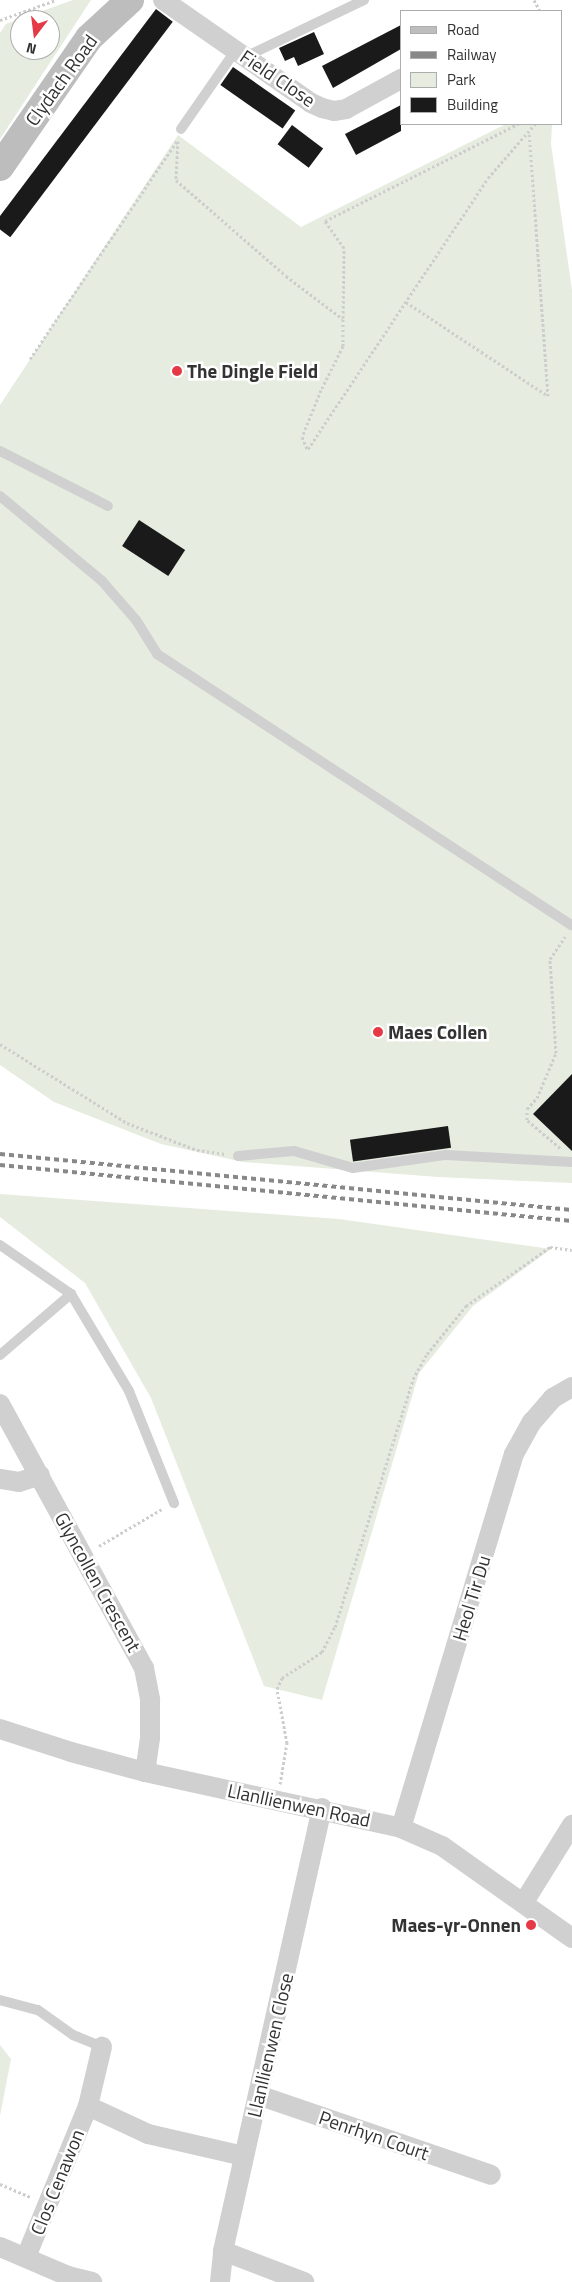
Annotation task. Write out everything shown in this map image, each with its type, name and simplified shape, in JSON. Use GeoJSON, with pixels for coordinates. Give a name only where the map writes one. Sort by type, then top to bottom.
{"type":"FeatureCollection","features":[{"type":"Feature","properties":{"kind":"main road","name":"Clydach Road"},"geometry":{"type":"LineString","coordinates":[[0,168],[77,53],[119,4]]}},
{"type":"Feature","properties":{"kind":"street","name":"Field Close"},"geometry":{"type":"LineString","coordinates":[[162,0],[310,103],[334,111],[346,109],[400,81]]}},
{"type":"Feature","properties":{"kind":"street","name":"Heol Tir Du"},"geometry":{"type":"LineString","coordinates":[[401,1828],[514,1454],[532,1422],[553,1398],[572,1387]]}},
{"type":"Feature","properties":{"kind":"street","name":"Glyncollen Crescent"},"geometry":{"type":"LineString","coordinates":[[0,1404],[144,1668],[150,1700],[150,1738],[145,1772]]}},
{"type":"Feature","properties":{"kind":"street"},"geometry":{"type":"LineString","coordinates":[[0,1480],[19,1482],[40,1475]]}},
{"type":"Feature","properties":{"kind":"street","name":"Llanllienwen Road"},"geometry":{"type":"LineString","coordinates":[[0,1729],[71,1752],[145,1772],[322,1808],[401,1828],[442,1846],[524,1902],[572,1938]]}},
{"type":"Feature","properties":{"kind":"street","name":"Llanllienwen Close"},"geometry":{"type":"LineString","coordinates":[[220,2282],[223,2251],[322,1808]]}},
{"type":"Feature","properties":{"kind":"street"},"geometry":{"type":"LineString","coordinates":[[524,1902],[572,1825]]}},
{"type":"Feature","properties":{"kind":"street","name":"Clos Cenawon"},"geometry":{"type":"LineString","coordinates":[[26,2257],[88,2106],[102,2047]]}},
{"type":"Feature","properties":{"kind":"street","name":"Penrhyn Court"},"geometry":{"type":"LineString","coordinates":[[258,2095],[491,2175]]}},
{"type":"Feature","properties":{"kind":"street","name":"Clos Cenawon"},"geometry":{"type":"LineString","coordinates":[[88,2106],[148,2134],[244,2156]]}},
{"type":"Feature","properties":{"kind":"street"},"geometry":{"type":"LineString","coordinates":[[0,2247],[68,2276],[92,2282]]}},
{"type":"Feature","properties":{"kind":"street"},"geometry":{"type":"LineString","coordinates":[[223,2251],[304,2282]]}},
{"type":"Feature","properties":{"kind":"lane"},"geometry":{"type":"LineString","coordinates":[[181,129],[241,54],[364,0]]}},
{"type":"Feature","properties":{"kind":"lane"},"geometry":{"type":"LineString","coordinates":[[0,450],[108,506]]}},
{"type":"Feature","properties":{"kind":"lane"},"geometry":{"type":"LineString","coordinates":[[0,496],[28,523],[66,549],[116,595],[136,620],[157,654],[572,926]]}},
{"type":"Feature","properties":{"kind":"lane"},"geometry":{"type":"LineString","coordinates":[[238,1156],[294,1151],[353,1168],[446,1155],[572,1162]]}},
{"type":"Feature","properties":{"kind":"lane"},"geometry":{"type":"LineString","coordinates":[[0,1245],[71,1294],[129,1390],[174,1503]]}},
{"type":"Feature","properties":{"kind":"lane"},"geometry":{"type":"LineString","coordinates":[[0,1354],[71,1294]]}},
{"type":"Feature","properties":{"kind":"lane"},"geometry":{"type":"LineString","coordinates":[[0,2000],[38,2010],[73,2035],[102,2047]]}},
{"type":"Feature","properties":{"kind":"path"},"geometry":{"type":"LineString","coordinates":[[0,20],[56,0]]}},
{"type":"Feature","properties":{"kind":"path"},"geometry":{"type":"LineString","coordinates":[[516,125],[325,221],[344,248],[343,346],[321,390],[302,438],[307,449],[488,178],[533,125]]}},
{"type":"Feature","properties":{"kind":"path"},"geometry":{"type":"LineString","coordinates":[[181,129],[178,140],[176,180],[286,276],[343,319]]}},
{"type":"Feature","properties":{"kind":"path"},"geometry":{"type":"LineString","coordinates":[[406,302],[548,396],[529,132]]}},
{"type":"Feature","properties":{"kind":"path"},"geometry":{"type":"LineString","coordinates":[[30,359],[178,140]]}},
{"type":"Feature","properties":{"kind":"path"},"geometry":{"type":"LineString","coordinates":[[564,1152],[527,1120],[527,1109],[537,1098],[556,1052],[550,959],[572,926]]}},
{"type":"Feature","properties":{"kind":"path"},"geometry":{"type":"LineString","coordinates":[[0,1044],[127,1123],[197,1150],[238,1156]]}},
{"type":"Feature","properties":{"kind":"path"},"geometry":{"type":"LineString","coordinates":[[277,1800],[287,1743],[277,1688],[282,1678],[322,1652],[334,1627],[413,1379],[427,1354],[466,1306],[550,1247],[572,1250]]}},
{"type":"Feature","properties":{"kind":"path"},"geometry":{"type":"LineString","coordinates":[[84,1555],[174,1503]]}},
{"type":"Feature","properties":{"kind":"path"},"geometry":{"type":"LineString","coordinates":[[0,2184],[48,2203]]}},
{"type":"Feature","properties":{"kind":"green space"},"geometry":{"type":"Polygon","coordinates":[[[73,0],[91,0],[60,47],[60,10],[45,10],[73,0]]]}},
{"type":"Feature","properties":{"kind":"green space"},"geometry":{"type":"Polygon","coordinates":[[[10,23],[10,60],[52,60],[0,139],[0,33],[6,24],[10,23]]]}},
{"type":"Feature","properties":{"kind":"green space"},"geometry":{"type":"Polygon","coordinates":[[[504,125],[552,125],[551,144],[572,290],[572,1183],[438,1177],[243,1162],[161,1144],[54,1102],[0,1065],[0,405],[178,135],[301,227],[504,125]]]}},
{"type":"Feature","properties":{"kind":"green space"},"geometry":{"type":"Polygon","coordinates":[[[0,1194],[339,1219],[551,1249],[473,1306],[419,1373],[322,1700],[264,1686],[151,1398],[85,1283],[0,1217],[0,1194]]]}},
{"type":"Feature","properties":{"kind":"green space"},"geometry":{"type":"Polygon","coordinates":[[[0,2045],[11,2059],[0,2116],[0,2045]]]}},
{"type":"Feature","properties":{"kind":"building"},"geometry":{"type":"Polygon","coordinates":[[[156,9],[173,22],[10,237],[0,230],[0,216],[156,9]]]}},
{"type":"Feature","properties":{"kind":"building"},"geometry":{"type":"Polygon","coordinates":[[[400,26],[400,50],[333,88],[322,66],[400,26]]]}},
{"type":"Feature","properties":{"kind":"building"},"geometry":{"type":"Polygon","coordinates":[[[314,32],[324,54],[298,66],[294,57],[285,61],[279,48],[314,32]]]}},
{"type":"Feature","properties":{"kind":"building"},"geometry":{"type":"Polygon","coordinates":[[[233,67],[295,111],[283,129],[220,85],[233,67]]]}},
{"type":"Feature","properties":{"kind":"building"},"geometry":{"type":"Polygon","coordinates":[[[400,106],[401,131],[356,155],[345,134],[400,106]]]}},
{"type":"Feature","properties":{"kind":"building"},"geometry":{"type":"Polygon","coordinates":[[[292,125],[323,148],[309,168],[278,144],[292,125]]]}},
{"type":"Feature","properties":{"kind":"building"},"geometry":{"type":"Polygon","coordinates":[[[139,520],[185,550],[168,576],[122,546],[139,520]]]}},
{"type":"Feature","properties":{"kind":"building"},"geometry":{"type":"Polygon","coordinates":[[[572,1074],[572,1151],[533,1114],[572,1074]]]}},
{"type":"Feature","properties":{"kind":"building"},"geometry":{"type":"Polygon","coordinates":[[[448,1126],[451,1148],[353,1162],[350,1140],[448,1126]]]}},
{"type":"Feature","properties":{"kind":"railway"},"geometry":{"type":"LineString","coordinates":[[0,1154],[572,1210]]}},
{"type":"Feature","properties":{"kind":"railway"},"geometry":{"type":"LineString","coordinates":[[0,1165],[572,1221]]}},
{"type":"Feature","properties":{"kind":"place","name":"The Dingle Field"},"geometry":{"type":"Point","coordinates":[177,371]}},
{"type":"Feature","properties":{"kind":"place","name":"Maes Collen"},"geometry":{"type":"Point","coordinates":[378,1032]}},
{"type":"Feature","properties":{"kind":"place","name":"Maes-yr-Onnen"},"geometry":{"type":"Point","coordinates":[531,1925]}}]}
